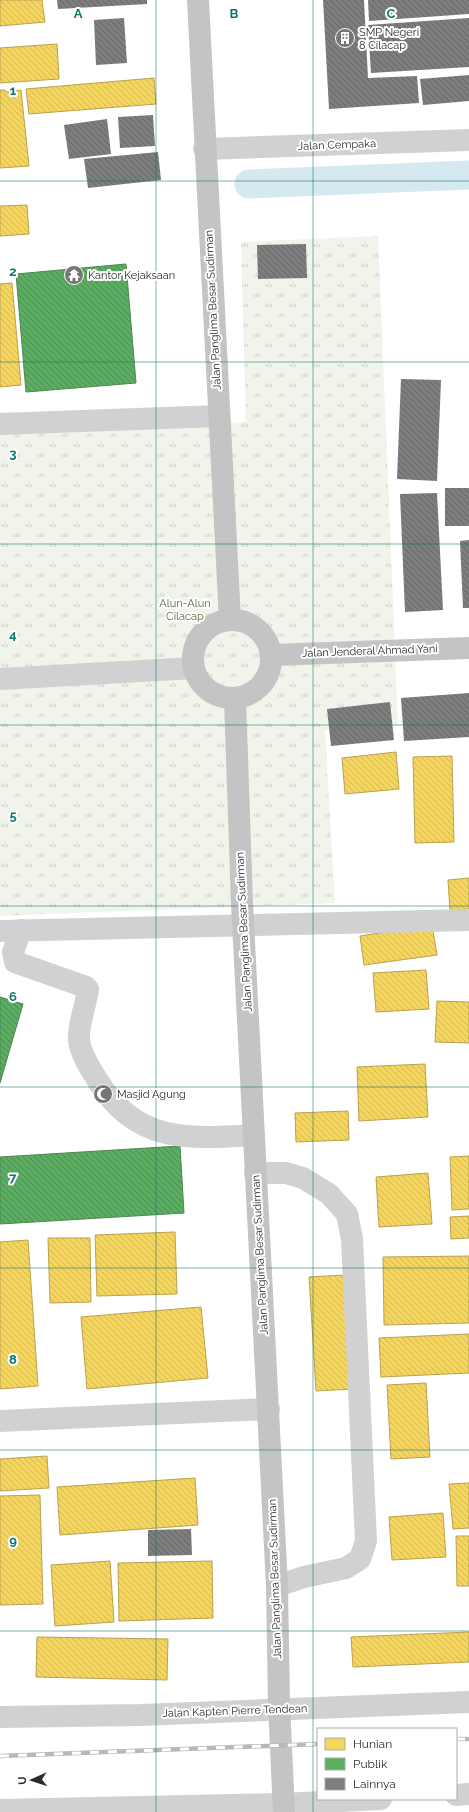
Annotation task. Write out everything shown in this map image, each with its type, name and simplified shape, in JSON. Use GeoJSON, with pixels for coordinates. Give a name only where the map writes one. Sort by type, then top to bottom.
{"type":"FeatureCollection","features":[{"type":"Feature","properties":{"kind":"main road","name":"Jalan Panglima Besar Sudirman"},"geometry":{"type":"LineString","coordinates":[[198,0],[204,149],[230,620]]}},
{"type":"Feature","properties":{"kind":"main road"},"geometry":{"type":"LineString","coordinates":[[230,620],[245,622],[258,630],[267,641],[271,655],[270,670],[265,681],[257,690],[247,696],[235,699],[221,697],[209,691],[200,681],[194,668],[194,655],[198,642],[206,631],[217,623],[230,620]]}},
{"type":"Feature","properties":{"kind":"main road","name":"Jalan Jenderal Ahmad Yani"},"geometry":{"type":"LineString","coordinates":[[271,655],[469,648]]}},
{"type":"Feature","properties":{"kind":"main road","name":"Jalan Panglima Besar Sudirman"},"geometry":{"type":"LineString","coordinates":[[235,699],[243,924],[253,1135],[269,1409],[279,1709],[284,1808]]}},
{"type":"Feature","properties":{"kind":"street","name":"Jalan Cempaka"},"geometry":{"type":"LineString","coordinates":[[204,149],[469,140]]}},
{"type":"Feature","properties":{"kind":"street"},"geometry":{"type":"LineString","coordinates":[[0,424],[219,416]]}},
{"type":"Feature","properties":{"kind":"street"},"geometry":{"type":"LineString","coordinates":[[0,679],[194,668]]}},
{"type":"Feature","properties":{"kind":"street"},"geometry":{"type":"LineString","coordinates":[[253,1135],[215,1137],[174,1135],[145,1127],[125,1114],[106,1094],[92,1072],[80,1046],[79,1031],[88,989],[15,962],[10,931],[243,924],[469,920]]}},
{"type":"Feature","properties":{"kind":"street"},"geometry":{"type":"LineString","coordinates":[[255,1173],[286,1173],[303,1178],[329,1194],[347,1214],[352,1239],[366,1541],[360,1558],[346,1568],[304,1577],[276,1586]]}},
{"type":"Feature","properties":{"kind":"street"},"geometry":{"type":"LineString","coordinates":[[0,1420],[269,1409]]}},
{"type":"Feature","properties":{"kind":"street","name":"Jalan Kapten Pierre Tendean"},"geometry":{"type":"LineString","coordinates":[[0,1717],[142,1714],[469,1702]]}},
{"type":"Feature","properties":{"kind":"street"},"geometry":{"type":"LineString","coordinates":[[457,1794],[469,1794]]}},
{"type":"Feature","properties":{"kind":"street"},"geometry":{"type":"LineString","coordinates":[[0,1810],[284,1808],[370,1800]]}},
{"type":"Feature","properties":{"kind":"green space","name":"Alun-Alun Cilacap"},"geometry":{"type":"Polygon","coordinates":[[[378,236],[398,725],[325,730],[335,903],[0,916],[0,432],[246,422],[241,242],[378,236]]]}},
{"type":"Feature","properties":{"kind":"building: Hunian"},"geometry":{"type":"Polygon","coordinates":[[[0,0],[42,0],[45,22],[0,26],[0,0]]]}},
{"type":"Feature","properties":{"kind":"building: Hunian"},"geometry":{"type":"Polygon","coordinates":[[[57,44],[59,79],[0,83],[0,48],[57,44]]]}},
{"type":"Feature","properties":{"kind":"building: Hunian"},"geometry":{"type":"Polygon","coordinates":[[[154,78],[156,104],[29,114],[26,89],[154,78]]]}},
{"type":"Feature","properties":{"kind":"building: Hunian"},"geometry":{"type":"Polygon","coordinates":[[[0,90],[5,90],[6,92],[21,90],[29,166],[0,168],[0,90]]]}},
{"type":"Feature","properties":{"kind":"building: Hunian"},"geometry":{"type":"Polygon","coordinates":[[[27,205],[29,234],[0,236],[0,206],[27,205]]]}},
{"type":"Feature","properties":{"kind":"building: Hunian"},"geometry":{"type":"Polygon","coordinates":[[[12,283],[21,385],[0,387],[0,284],[12,283]]]}},
{"type":"Feature","properties":{"kind":"building: Hunian"},"geometry":{"type":"Polygon","coordinates":[[[396,752],[399,789],[345,794],[342,758],[396,752]]]}},
{"type":"Feature","properties":{"kind":"building: Hunian"},"geometry":{"type":"Polygon","coordinates":[[[452,756],[454,842],[415,843],[413,757],[452,756]]]}},
{"type":"Feature","properties":{"kind":"building: Hunian"},"geometry":{"type":"Polygon","coordinates":[[[469,878],[469,909],[450,911],[448,880],[469,878]]]}},
{"type":"Feature","properties":{"kind":"building: Hunian"},"geometry":{"type":"Polygon","coordinates":[[[432,925],[437,955],[364,965],[360,936],[432,925]]]}},
{"type":"Feature","properties":{"kind":"building: Hunian"},"geometry":{"type":"Polygon","coordinates":[[[426,970],[429,1009],[376,1012],[373,973],[426,970]]]}},
{"type":"Feature","properties":{"kind":"building: Hunian"},"geometry":{"type":"Polygon","coordinates":[[[437,1001],[469,1002],[469,1043],[435,1042],[437,1001]]]}},
{"type":"Feature","properties":{"kind":"building: Hunian"},"geometry":{"type":"Polygon","coordinates":[[[425,1064],[428,1117],[359,1121],[357,1067],[425,1064]]]}},
{"type":"Feature","properties":{"kind":"building: Hunian"},"geometry":{"type":"Polygon","coordinates":[[[348,1111],[349,1140],[296,1142],[295,1113],[348,1111]]]}},
{"type":"Feature","properties":{"kind":"building: Hunian"},"geometry":{"type":"Polygon","coordinates":[[[469,1156],[469,1209],[452,1210],[450,1157],[469,1156]]]}},
{"type":"Feature","properties":{"kind":"building: Hunian"},"geometry":{"type":"Polygon","coordinates":[[[428,1173],[432,1224],[379,1227],[376,1177],[428,1173]]]}},
{"type":"Feature","properties":{"kind":"building: Hunian"},"geometry":{"type":"Polygon","coordinates":[[[469,1216],[469,1238],[451,1239],[450,1217],[469,1216]]]}},
{"type":"Feature","properties":{"kind":"building: Hunian"},"geometry":{"type":"Polygon","coordinates":[[[175,1232],[177,1294],[97,1296],[95,1235],[175,1232]]]}},
{"type":"Feature","properties":{"kind":"building: Hunian"},"geometry":{"type":"Polygon","coordinates":[[[48,1238],[90,1238],[91,1302],[50,1303],[48,1238]]]}},
{"type":"Feature","properties":{"kind":"building: Hunian"},"geometry":{"type":"Polygon","coordinates":[[[28,1240],[38,1386],[0,1389],[0,1242],[28,1240]]]}},
{"type":"Feature","properties":{"kind":"building: Hunian"},"geometry":{"type":"Polygon","coordinates":[[[469,1256],[469,1323],[384,1325],[383,1257],[469,1256]]]}},
{"type":"Feature","properties":{"kind":"building: Hunian"},"geometry":{"type":"Polygon","coordinates":[[[345,1275],[352,1389],[316,1391],[309,1277],[345,1275]]]}},
{"type":"Feature","properties":{"kind":"building: Hunian"},"geometry":{"type":"Polygon","coordinates":[[[201,1307],[208,1378],[87,1389],[81,1317],[201,1307]]]}},
{"type":"Feature","properties":{"kind":"building: Hunian"},"geometry":{"type":"Polygon","coordinates":[[[469,1334],[469,1373],[381,1377],[379,1338],[469,1334]]]}},
{"type":"Feature","properties":{"kind":"building: Hunian"},"geometry":{"type":"Polygon","coordinates":[[[426,1383],[430,1457],[391,1459],[387,1385],[426,1383]]]}},
{"type":"Feature","properties":{"kind":"building: Hunian"},"geometry":{"type":"Polygon","coordinates":[[[47,1456],[49,1488],[0,1491],[0,1459],[47,1456]]]}},
{"type":"Feature","properties":{"kind":"building: Hunian"},"geometry":{"type":"Polygon","coordinates":[[[195,1478],[198,1525],[60,1535],[57,1487],[195,1478]]]}},
{"type":"Feature","properties":{"kind":"building: Hunian"},"geometry":{"type":"Polygon","coordinates":[[[469,1483],[469,1528],[453,1529],[449,1484],[469,1483]]]}},
{"type":"Feature","properties":{"kind":"building: Hunian"},"geometry":{"type":"Polygon","coordinates":[[[40,1495],[43,1604],[0,1605],[0,1496],[40,1495]]]}},
{"type":"Feature","properties":{"kind":"building: Hunian"},"geometry":{"type":"Polygon","coordinates":[[[443,1513],[446,1557],[392,1560],[389,1517],[443,1513]]]}},
{"type":"Feature","properties":{"kind":"building: Hunian"},"geometry":{"type":"Polygon","coordinates":[[[456,1536],[469,1536],[469,1586],[457,1586],[456,1536]]]}},
{"type":"Feature","properties":{"kind":"building: Hunian"},"geometry":{"type":"Polygon","coordinates":[[[110,1561],[114,1622],[55,1626],[51,1565],[110,1561]]]}},
{"type":"Feature","properties":{"kind":"building: Hunian"},"geometry":{"type":"Polygon","coordinates":[[[212,1561],[213,1618],[119,1621],[118,1563],[212,1561]]]}},
{"type":"Feature","properties":{"kind":"building: Hunian"},"geometry":{"type":"Polygon","coordinates":[[[469,1632],[469,1662],[353,1667],[351,1637],[469,1632]]]}},
{"type":"Feature","properties":{"kind":"building: Hunian"},"geometry":{"type":"Polygon","coordinates":[[[37,1637],[168,1639],[167,1680],[36,1677],[37,1637]]]}},
{"type":"Feature","properties":{"kind":"building: Publik","name":"Kantor Kejaksaan"},"geometry":{"type":"Polygon","coordinates":[[[126,264],[136,383],[26,392],[16,274],[126,264]]]}},
{"type":"Feature","properties":{"kind":"building: Publik"},"geometry":{"type":"Polygon","coordinates":[[[0,997],[23,1004],[0,1083],[0,997]]]}},
{"type":"Feature","properties":{"kind":"building: Publik"},"geometry":{"type":"Polygon","coordinates":[[[180,1146],[184,1213],[0,1224],[0,1157],[180,1146]]]}},
{"type":"Feature","properties":{"kind":"building: Lainnya"},"geometry":{"type":"Polygon","coordinates":[[[57,0],[147,0],[147,4],[58,9],[57,0]]]}},
{"type":"Feature","properties":{"kind":"building: Lainnya","name":"SMP Negeri 8 Cilacap"},"geometry":{"type":"Polygon","coordinates":[[[323,0],[364,0],[368,78],[417,76],[419,103],[329,109],[323,0]]]}},
{"type":"Feature","properties":{"kind":"building: Lainnya","name":"SMP Negeri 8 Cilacap"},"geometry":{"type":"Polygon","coordinates":[[[368,0],[469,0],[469,14],[369,21],[368,0]]]}},
{"type":"Feature","properties":{"kind":"building: Lainnya"},"geometry":{"type":"Polygon","coordinates":[[[124,18],[127,63],[96,65],[94,20],[124,18]]]}},
{"type":"Feature","properties":{"kind":"building: Lainnya","name":"SMP Negeri 8 Cilacap"},"geometry":{"type":"Polygon","coordinates":[[[469,18],[469,67],[371,73],[368,25],[469,18]]]}},
{"type":"Feature","properties":{"kind":"building: Lainnya","name":"SMP Negeri 8 Cilacap"},"geometry":{"type":"Polygon","coordinates":[[[469,75],[469,101],[423,105],[420,79],[469,75]]]}},
{"type":"Feature","properties":{"kind":"building: Lainnya"},"geometry":{"type":"Polygon","coordinates":[[[153,115],[155,146],[120,148],[118,117],[153,115]]]}},
{"type":"Feature","properties":{"kind":"building: Lainnya"},"geometry":{"type":"Polygon","coordinates":[[[107,119],[111,154],[69,159],[64,125],[107,119]]]}},
{"type":"Feature","properties":{"kind":"building: Lainnya"},"geometry":{"type":"Polygon","coordinates":[[[158,152],[161,180],[88,188],[84,159],[158,152]]]}},
{"type":"Feature","properties":{"kind":"building: Lainnya"},"geometry":{"type":"Polygon","coordinates":[[[306,244],[307,278],[258,279],[257,245],[306,244]]]}},
{"type":"Feature","properties":{"kind":"building: Lainnya"},"geometry":{"type":"Polygon","coordinates":[[[401,379],[441,380],[437,481],[397,479],[401,379]]]}},
{"type":"Feature","properties":{"kind":"building: Lainnya"},"geometry":{"type":"Polygon","coordinates":[[[445,488],[469,488],[469,526],[445,526],[445,488]]]}},
{"type":"Feature","properties":{"kind":"building: Lainnya"},"geometry":{"type":"Polygon","coordinates":[[[437,493],[443,610],[405,612],[400,494],[437,493]]]}},
{"type":"Feature","properties":{"kind":"building: Lainnya"},"geometry":{"type":"Polygon","coordinates":[[[469,540],[469,608],[463,608],[460,541],[469,540]]]}},
{"type":"Feature","properties":{"kind":"building: Lainnya"},"geometry":{"type":"Polygon","coordinates":[[[469,693],[469,737],[404,741],[401,698],[469,693]]]}},
{"type":"Feature","properties":{"kind":"building: Lainnya"},"geometry":{"type":"Polygon","coordinates":[[[390,702],[394,740],[331,746],[327,709],[390,702]]]}},
{"type":"Feature","properties":{"kind":"building: Lainnya"},"geometry":{"type":"Polygon","coordinates":[[[191,1529],[192,1555],[148,1556],[148,1530],[191,1529]]]}},
{"type":"Feature","properties":{"kind":"waterway"},"geometry":{"type":"LineString","coordinates":[[249,184],[469,175]]}},
{"type":"Feature","properties":{"kind":"railway"},"geometry":{"type":"LineString","coordinates":[[457,1739],[469,1739]]}},
{"type":"Feature","properties":{"kind":"railway"},"geometry":{"type":"LineString","coordinates":[[0,1756],[317,1744]]}},
{"type":"Feature","properties":{"kind":"place","name":"SMP Negeri 8 Cilacap"},"geometry":{"type":"Point","coordinates":[345,38]}},
{"type":"Feature","properties":{"kind":"place","name":"Kantor Kejaksaan"},"geometry":{"type":"Point","coordinates":[74,275]}},
{"type":"Feature","properties":{"kind":"place","name":"Masjid Agung"},"geometry":{"type":"Point","coordinates":[103,1094]}}]}
